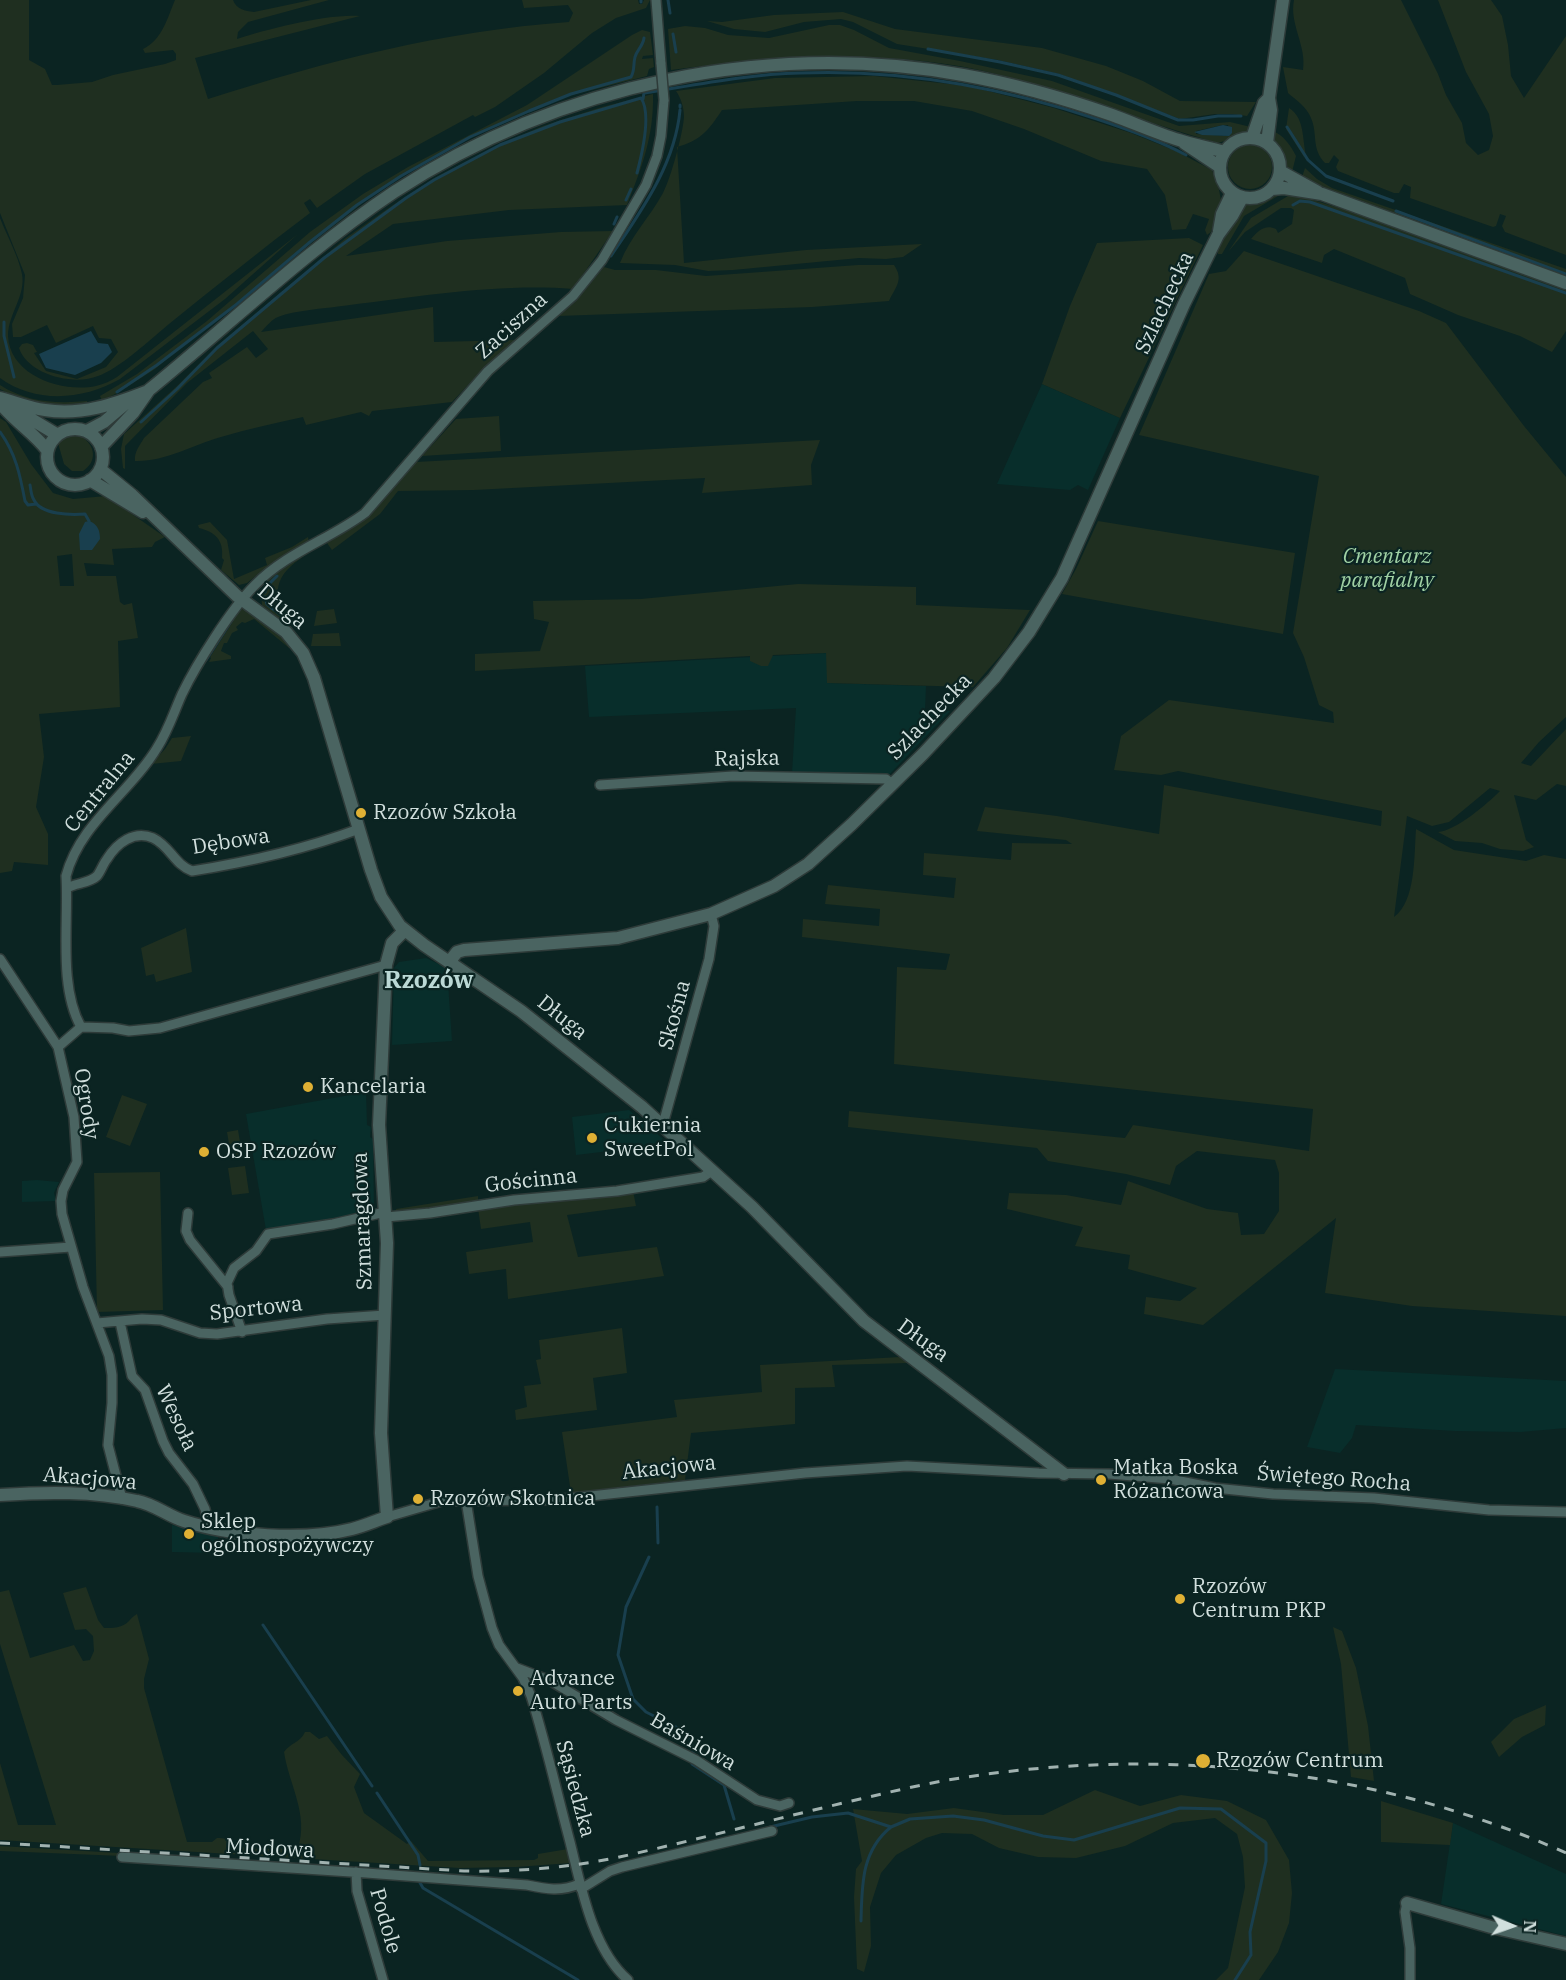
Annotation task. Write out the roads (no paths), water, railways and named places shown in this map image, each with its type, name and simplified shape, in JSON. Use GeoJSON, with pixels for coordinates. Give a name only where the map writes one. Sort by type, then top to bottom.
{"type":"FeatureCollection","features":[{"type":"Feature","properties":{"kind":"street","name":"Zaciszna"},"geometry":{"type":"LineString","coordinates":[[242,600],[256,583],[283,562],[344,528],[365,513],[488,371],[573,296],[602,260],[646,185],[657,156],[664,100],[656,0]]}},
{"type":"Feature","properties":{"kind":"street"},"geometry":{"type":"LineString","coordinates":[[1267,143],[1271,110],[1269,98],[1283,0]]}},
{"type":"Feature","properties":{"kind":"street"},"geometry":{"type":"LineString","coordinates":[[101,447],[133,413],[149,390],[343,228],[396,191],[461,153],[515,128],[572,106],[639,86],[726,70],[768,66],[809,64],[896,66],[962,75],[1019,87],[1114,116],[1180,141],[1200,144],[1224,152]]}},
{"type":"Feature","properties":{"kind":"street"},"geometry":{"type":"LineString","coordinates":[[1252,138],[1264,103],[1269,98]]}},
{"type":"Feature","properties":{"kind":"street"},"geometry":{"type":"LineString","coordinates":[[1252,138],[1267,143],[1277,155],[1280,171],[1278,181],[1272,189],[1258,198],[1237,195],[1222,181],[1220,167],[1224,152],[1236,141],[1252,138]]}},
{"type":"Feature","properties":{"kind":"street"},"geometry":{"type":"LineString","coordinates":[[1180,141],[1220,167]]}},
{"type":"Feature","properties":{"kind":"street"},"geometry":{"type":"LineString","coordinates":[[1280,171],[1322,194],[1566,284]]}},
{"type":"Feature","properties":{"kind":"street"},"geometry":{"type":"LineString","coordinates":[[1272,189],[1284,188],[1322,194]]}},
{"type":"Feature","properties":{"kind":"street","name":"Szlachecka"},"geometry":{"type":"LineString","coordinates":[[450,961],[457,952],[464,950],[618,938],[711,914],[774,886],[808,864],[892,784],[994,678],[1029,632],[1062,578],[1184,304],[1218,236],[1232,216],[1237,195]]}},
{"type":"Feature","properties":{"kind":"street"},"geometry":{"type":"LineString","coordinates":[[0,401],[36,409],[70,412],[97,408],[149,390]]}},
{"type":"Feature","properties":{"kind":"street"},"geometry":{"type":"LineString","coordinates":[[87,431],[104,422],[133,397]]}},
{"type":"Feature","properties":{"kind":"street"},"geometry":{"type":"LineString","coordinates":[[0,401],[56,434]]}},
{"type":"Feature","properties":{"kind":"street"},"geometry":{"type":"LineString","coordinates":[[0,401],[11,417],[36,437],[47,450]]}},
{"type":"Feature","properties":{"kind":"street"},"geometry":{"type":"LineString","coordinates":[[71,429],[87,431],[93,435],[101,447],[100,469],[90,480],[74,485],[57,479],[48,465],[47,450],[56,434],[71,429]]}},
{"type":"Feature","properties":{"kind":"street","name":"Długa"},"geometry":{"type":"LineString","coordinates":[[100,469],[132,495],[242,600],[285,632],[298,645],[309,665],[381,897],[389,912],[405,930],[521,1011],[663,1125],[752,1207],[864,1321],[1064,1473]]}},
{"type":"Feature","properties":{"kind":"street","name":"Długa"},"geometry":{"type":"LineString","coordinates":[[90,480],[154,518]]}},
{"type":"Feature","properties":{"kind":"street","name":"Centralna"},"geometry":{"type":"LineString","coordinates":[[81,1027],[69,988],[66,876],[70,861],[92,824],[136,776],[157,749],[194,674],[242,600]]}},
{"type":"Feature","properties":{"kind":"street","name":"Rajska"},"geometry":{"type":"LineString","coordinates":[[600,785],[677,778],[753,775],[886,779],[892,784]]}},
{"type":"Feature","properties":{"kind":"street","name":"Dębowa"},"geometry":{"type":"LineString","coordinates":[[67,888],[92,880],[98,875],[111,853],[119,845],[135,836],[143,835],[160,842],[180,864],[192,871],[294,850],[359,829]]}},
{"type":"Feature","properties":{"kind":"street","name":"Skośna"},"geometry":{"type":"LineString","coordinates":[[663,1125],[709,959],[714,926],[711,914]]}},
{"type":"Feature","properties":{"kind":"street","name":"Szmaragdowa"},"geometry":{"type":"LineString","coordinates":[[387,1517],[381,1432],[387,1265],[379,1125],[386,964],[392,944],[405,930]]}},
{"type":"Feature","properties":{"kind":"street"},"geometry":{"type":"LineString","coordinates":[[0,959],[58,1047]]}},
{"type":"Feature","properties":{"kind":"street"},"geometry":{"type":"LineString","coordinates":[[81,1027],[129,1031],[160,1028],[386,964]]}},
{"type":"Feature","properties":{"kind":"street","name":"Ogrody"},"geometry":{"type":"LineString","coordinates":[[81,1027],[58,1047],[74,1117],[76,1162],[63,1190],[62,1214],[82,1287],[109,1356],[112,1374],[112,1403],[108,1445],[122,1499]]}},
{"type":"Feature","properties":{"kind":"street","name":"Gościnna"},"geometry":{"type":"LineString","coordinates":[[228,1287],[227,1283],[232,1271],[256,1251],[268,1234],[385,1215],[430,1213],[514,1200],[617,1191],[703,1177],[713,1170]]}},
{"type":"Feature","properties":{"kind":"street"},"geometry":{"type":"LineString","coordinates":[[188,1213],[186,1231],[190,1240],[228,1287],[242,1332]]}},
{"type":"Feature","properties":{"kind":"street"},"geometry":{"type":"LineString","coordinates":[[0,1252],[71,1247]]}},
{"type":"Feature","properties":{"kind":"street","name":"Sportowa"},"geometry":{"type":"LineString","coordinates":[[97,1323],[161,1320],[200,1333],[217,1334],[327,1319],[385,1315]]}},
{"type":"Feature","properties":{"kind":"street","name":"Wesoła"},"geometry":{"type":"LineString","coordinates":[[120,1322],[132,1376],[145,1390],[169,1454],[193,1484],[205,1509],[209,1527]]}},
{"type":"Feature","properties":{"kind":"street","name":"Akacjowa"},"geometry":{"type":"LineString","coordinates":[[0,1495],[64,1492],[122,1499],[150,1505],[182,1520],[209,1527],[260,1534],[321,1534],[351,1529],[442,1501],[553,1500],[878,1467],[1064,1473]]}},
{"type":"Feature","properties":{"kind":"street","name":"Świętego Rocha"},"geometry":{"type":"LineString","coordinates":[[1064,1473],[1170,1479],[1223,1489],[1273,1494],[1374,1498],[1489,1510],[1566,1512]]}},
{"type":"Feature","properties":{"kind":"street","name":"Sąsiedzka"},"geometry":{"type":"LineString","coordinates":[[466,1500],[469,1527],[485,1606],[499,1645],[517,1668],[538,1716],[580,1887],[602,1946],[628,1980]]}},
{"type":"Feature","properties":{"kind":"street","name":"Baśniowa"},"geometry":{"type":"LineString","coordinates":[[517,1668],[551,1681],[616,1720],[696,1760],[757,1800],[780,1806],[789,1803]]}},
{"type":"Feature","properties":{"kind":"street"},"geometry":{"type":"LineString","coordinates":[[580,1887],[622,1867],[772,1831]]}},
{"type":"Feature","properties":{"kind":"street","name":"Miodowa"},"geometry":{"type":"LineString","coordinates":[[122,1857],[527,1885],[553,1890],[580,1887]]}},
{"type":"Feature","properties":{"kind":"street","name":"Podole"},"geometry":{"type":"LineString","coordinates":[[356,1872],[357,1892],[383,1980]]}},
{"type":"Feature","properties":{"kind":"street"},"geometry":{"type":"LineString","coordinates":[[1410,1980],[1410,1948],[1405,1912],[1407,1903],[1491,1927],[1566,1944]]}},
{"type":"Feature","properties":{"kind":"waterway"},"geometry":{"type":"LineString","coordinates":[[668,0],[670,13]]}},
{"type":"Feature","properties":{"kind":"waterway"},"geometry":{"type":"LineString","coordinates":[[673,34],[676,52]]}},
{"type":"Feature","properties":{"kind":"waterway"},"geometry":{"type":"LineString","coordinates":[[117,392],[157,365],[237,304],[357,205],[401,176],[470,137],[529,111],[571,94],[631,77],[635,57],[644,38]]}},
{"type":"Feature","properties":{"kind":"waterway"},"geometry":{"type":"LineString","coordinates":[[928,49],[1058,75],[1178,120],[1241,116]]}},
{"type":"Feature","properties":{"kind":"waterway"},"geometry":{"type":"LineString","coordinates":[[643,99],[644,93],[763,75],[838,73],[913,77],[987,89],[1061,108],[1131,131],[1186,155]]}},
{"type":"Feature","properties":{"kind":"waterway"},"geometry":{"type":"LineString","coordinates":[[141,422],[217,348],[324,258],[434,180],[500,145],[560,122],[641,98],[646,114],[646,124],[637,173]]}},
{"type":"Feature","properties":{"kind":"waterway"},"geometry":{"type":"LineString","coordinates":[[611,256],[645,205],[664,168],[677,130],[680,110]]}},
{"type":"Feature","properties":{"kind":"waterway"},"geometry":{"type":"LineString","coordinates":[[1287,127],[1308,160],[1326,176],[1393,201]]}},
{"type":"Feature","properties":{"kind":"waterway"},"geometry":{"type":"LineString","coordinates":[[626,200],[631,189]]}},
{"type":"Feature","properties":{"kind":"waterway"},"geometry":{"type":"LineString","coordinates":[[1293,205],[1300,201],[1310,202],[1566,293]]}},
{"type":"Feature","properties":{"kind":"waterway"},"geometry":{"type":"LineString","coordinates":[[1396,211],[1566,274]]}},
{"type":"Feature","properties":{"kind":"waterway"},"geometry":{"type":"LineString","coordinates":[[614,224],[617,217]]}},
{"type":"Feature","properties":{"kind":"waterway"},"geometry":{"type":"LineString","coordinates":[[4,322],[4,336],[14,377]]}},
{"type":"Feature","properties":{"kind":"waterway"},"geometry":{"type":"LineString","coordinates":[[0,432],[14,457],[25,501],[28,505],[36,504]]}},
{"type":"Feature","properties":{"kind":"waterway"},"geometry":{"type":"LineString","coordinates":[[30,485],[33,498],[43,509],[57,513],[85,514],[89,521]]}},
{"type":"Feature","properties":{"kind":"waterway"},"geometry":{"type":"LineString","coordinates":[[265,592],[267,586],[277,576]]}},
{"type":"Feature","properties":{"kind":"waterway"},"geometry":{"type":"LineString","coordinates":[[265,597],[267,604],[282,616]]}},
{"type":"Feature","properties":{"kind":"waterway"},"geometry":{"type":"LineString","coordinates":[[206,660],[232,620]]}},
{"type":"Feature","properties":{"kind":"waterway"},"geometry":{"type":"LineString","coordinates":[[657,1507],[658,1543]]}},
{"type":"Feature","properties":{"kind":"waterway"},"geometry":{"type":"LineString","coordinates":[[649,1557],[626,1607],[618,1655],[633,1699],[646,1712],[680,1729]]}},
{"type":"Feature","properties":{"kind":"waterway"},"geometry":{"type":"LineString","coordinates":[[263,1625],[372,1786]]}},
{"type":"Feature","properties":{"kind":"waterway"},"geometry":{"type":"LineString","coordinates":[[689,1735],[694,1753]]}},
{"type":"Feature","properties":{"kind":"waterway"},"geometry":{"type":"LineString","coordinates":[[692,1764],[724,1785],[734,1819]]}},
{"type":"Feature","properties":{"kind":"waterway"},"geometry":{"type":"LineString","coordinates":[[377,1793],[418,1855],[420,1865]]}},
{"type":"Feature","properties":{"kind":"waterway"},"geometry":{"type":"LineString","coordinates":[[770,1827],[812,1817],[848,1813],[891,1827],[910,1819],[953,1816],[984,1820],[1043,1836],[1074,1840],[1180,1808],[1221,1809],[1266,1843],[1266,1861],[1250,1932],[1251,1955],[1235,1980]]}},
{"type":"Feature","properties":{"kind":"waterway"},"geometry":{"type":"LineString","coordinates":[[861,1921],[865,1870],[874,1847],[891,1827]]}},
{"type":"Feature","properties":{"kind":"waterway"},"geometry":{"type":"LineString","coordinates":[[419,1881],[423,1888],[578,1980]]}},
{"type":"Feature","properties":{"kind":"railway"},"geometry":{"type":"LineString","coordinates":[[0,1843],[464,1871],[521,1870],[559,1867],[615,1858],[948,1780],[1026,1770],[1105,1765],[1184,1765],[1263,1771],[1341,1783],[1418,1800],[1493,1824],[1566,1853]]}},
{"type":"Feature","properties":{"kind":"place","name":"Rzozów Szkoła"},"geometry":{"type":"Point","coordinates":[361,813]}},
{"type":"Feature","properties":{"kind":"place","name":"Kancelaria"},"geometry":{"type":"Point","coordinates":[308,1087]}},
{"type":"Feature","properties":{"kind":"place","name":"Cukiernia SweetPol"},"geometry":{"type":"Point","coordinates":[592,1138]}},
{"type":"Feature","properties":{"kind":"place","name":"OSP Rzozów"},"geometry":{"type":"Point","coordinates":[204,1152]}},
{"type":"Feature","properties":{"kind":"place","name":"Matka Boska Różańcowa"},"geometry":{"type":"Point","coordinates":[1101,1480]}},
{"type":"Feature","properties":{"kind":"place","name":"Rzozów Skotnica"},"geometry":{"type":"Point","coordinates":[418,1499]}},
{"type":"Feature","properties":{"kind":"place","name":"Sklep ogólnospożywczy"},"geometry":{"type":"Point","coordinates":[189,1534]}},
{"type":"Feature","properties":{"kind":"place","name":"Rzozów Centrum PKP"},"geometry":{"type":"Point","coordinates":[1180,1599]}},
{"type":"Feature","properties":{"kind":"place","name":"Advance Auto Parts"},"geometry":{"type":"Point","coordinates":[518,1691]}},
{"type":"Feature","properties":{"kind":"place","name":"Rzozów Centrum"},"geometry":{"type":"Point","coordinates":[1203,1761]}},
{"type":"Feature","properties":{"kind":"district","name":"Rzozów"},"geometry":{"type":"Point","coordinates":[429,981]}},
{"type":"Feature","properties":{"kind":"park label","name":"Cmentarz parafialny"},"geometry":{"type":"Point","coordinates":[1387,569]}}]}
